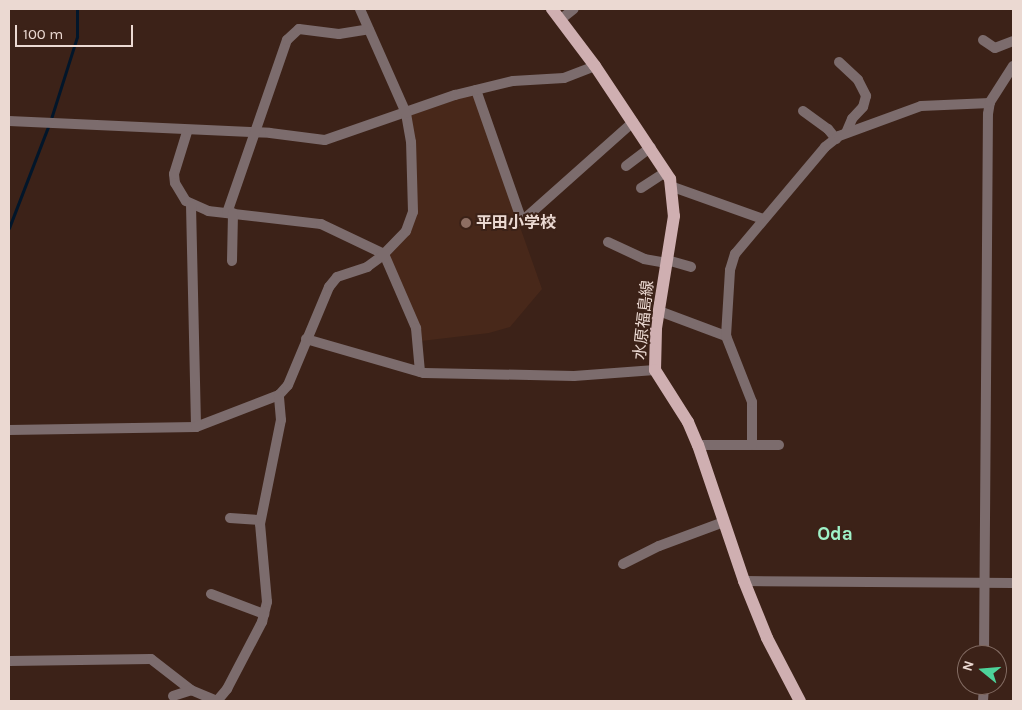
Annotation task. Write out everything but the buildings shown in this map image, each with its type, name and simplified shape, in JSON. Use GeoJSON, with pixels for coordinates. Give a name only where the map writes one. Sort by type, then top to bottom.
{"type":"FeatureCollection","features":[{"type":"Feature","properties":{"kind":"main road","name":"水原福島線"},"geometry":{"type":"LineString","coordinates":[[552,9],[595,66],[633,122],[666,172],[672,187],[674,216],[659,311],[655,370],[683,414],[698,445],[744,581],[767,638],[800,701]]}},
{"type":"Feature","properties":{"kind":"street"},"geometry":{"type":"LineString","coordinates":[[9,430],[196,427],[279,395],[288,385],[329,287],[337,277],[367,267],[384,254],[406,231],[413,212],[410,142],[406,113],[360,9]]}},
{"type":"Feature","properties":{"kind":"street"},"geometry":{"type":"LineString","coordinates":[[561,19],[574,9]]}},
{"type":"Feature","properties":{"kind":"street"},"geometry":{"type":"LineString","coordinates":[[232,261],[230,213],[254,133],[283,49],[293,32],[305,28],[339,34],[369,28]]}},
{"type":"Feature","properties":{"kind":"street"},"geometry":{"type":"LineString","coordinates":[[983,40],[995,48],[1013,40]]}},
{"type":"Feature","properties":{"kind":"street"},"geometry":{"type":"LineString","coordinates":[[839,62],[858,80],[866,96],[863,108],[852,119],[846,133]]}},
{"type":"Feature","properties":{"kind":"street"},"geometry":{"type":"LineString","coordinates":[[9,121],[187,132],[254,133],[325,140],[476,90],[514,81],[564,78],[595,66]]}},
{"type":"Feature","properties":{"kind":"street"},"geometry":{"type":"LineString","coordinates":[[984,645],[990,103],[1013,66]]}},
{"type":"Feature","properties":{"kind":"street"},"geometry":{"type":"LineString","coordinates":[[476,90],[522,222],[633,122]]}},
{"type":"Feature","properties":{"kind":"street"},"geometry":{"type":"LineString","coordinates":[[752,445],[752,402],[726,336],[731,263],[763,219],[825,147],[836,139],[846,133],[920,106],[990,103]]}},
{"type":"Feature","properties":{"kind":"street"},"geometry":{"type":"LineString","coordinates":[[803,111],[828,129],[836,139]]}},
{"type":"Feature","properties":{"kind":"street"},"geometry":{"type":"LineString","coordinates":[[187,132],[174,174],[180,193],[192,205],[230,213],[320,224],[384,254],[416,328],[420,372]]}},
{"type":"Feature","properties":{"kind":"street"},"geometry":{"type":"LineString","coordinates":[[626,166],[650,148]]}},
{"type":"Feature","properties":{"kind":"street"},"geometry":{"type":"LineString","coordinates":[[641,188],[666,172]]}},
{"type":"Feature","properties":{"kind":"street"},"geometry":{"type":"LineString","coordinates":[[672,187],[763,219]]}},
{"type":"Feature","properties":{"kind":"street"},"geometry":{"type":"LineString","coordinates":[[192,205],[196,427]]}},
{"type":"Feature","properties":{"kind":"street"},"geometry":{"type":"LineString","coordinates":[[608,242],[644,259],[667,261],[691,267]]}},
{"type":"Feature","properties":{"kind":"street"},"geometry":{"type":"LineString","coordinates":[[659,311],[726,336]]}},
{"type":"Feature","properties":{"kind":"street"},"geometry":{"type":"LineString","coordinates":[[306,339],[420,372],[469,376],[574,376],[655,370]]}},
{"type":"Feature","properties":{"kind":"street"},"geometry":{"type":"LineString","coordinates":[[9,660],[151,659],[191,690],[217,701],[227,689],[264,614],[267,586],[260,520],[281,420],[279,395]]}},
{"type":"Feature","properties":{"kind":"street"},"geometry":{"type":"LineString","coordinates":[[698,445],[779,445]]}},
{"type":"Feature","properties":{"kind":"street"},"geometry":{"type":"LineString","coordinates":[[230,518],[260,520]]}},
{"type":"Feature","properties":{"kind":"street"},"geometry":{"type":"LineString","coordinates":[[623,564],[659,546],[724,522]]}},
{"type":"Feature","properties":{"kind":"street"},"geometry":{"type":"LineString","coordinates":[[744,581],[1013,582]]}},
{"type":"Feature","properties":{"kind":"street"},"geometry":{"type":"LineString","coordinates":[[211,594],[264,614]]}},
{"type":"Feature","properties":{"kind":"street"},"geometry":{"type":"LineString","coordinates":[[173,696],[191,690]]}},
{"type":"Feature","properties":{"kind":"shaded area","name":"平田小学校"},"geometry":{"type":"Polygon","coordinates":[[[473,94],[542,289],[510,327],[489,333],[421,341],[389,256],[410,233],[411,115],[473,94]]]}},
{"type":"Feature","properties":{"kind":"waterway"},"geometry":{"type":"LineString","coordinates":[[51,119],[77,37],[77,9]]}},
{"type":"Feature","properties":{"kind":"waterway"},"geometry":{"type":"LineString","coordinates":[[9,228],[48,127]]}},
{"type":"Feature","properties":{"kind":"place","name":"平田小学校"},"geometry":{"type":"Point","coordinates":[466,223]}},
{"type":"Feature","properties":{"kind":"district","name":"Oda"},"geometry":{"type":"Point","coordinates":[835,535]}}]}
